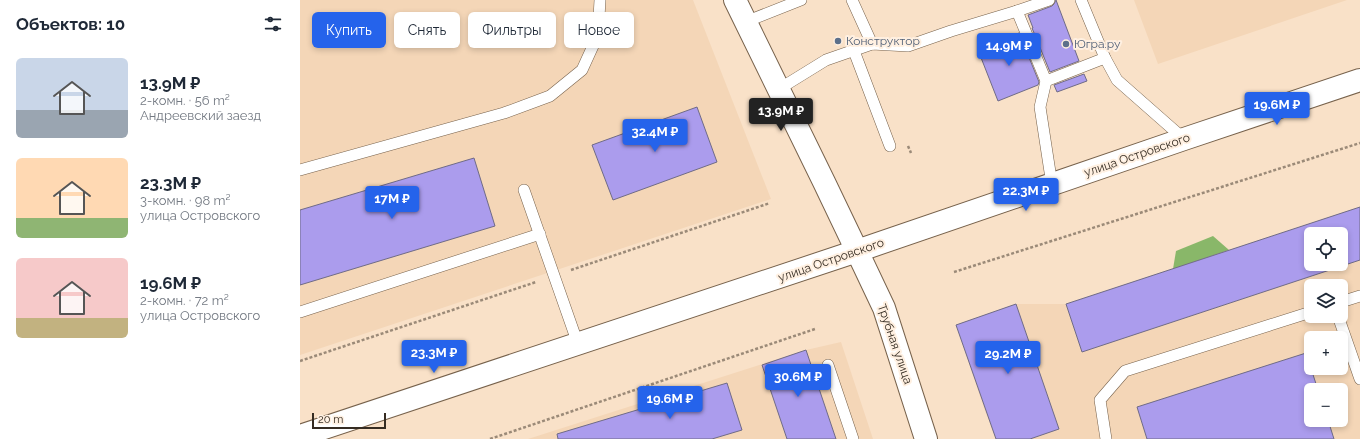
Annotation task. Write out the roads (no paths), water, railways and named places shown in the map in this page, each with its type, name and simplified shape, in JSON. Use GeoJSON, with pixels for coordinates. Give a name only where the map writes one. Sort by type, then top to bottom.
{"type":"FeatureCollection","features":[{"type":"Feature","properties":{"kind":"main road","name":"Трубная улица"},"geometry":{"type":"LineString","coordinates":[[735,0],[884,308],[926,439]]}},
{"type":"Feature","properties":{"kind":"main road","name":"улица Островского"},"geometry":{"type":"LineString","coordinates":[[300,436],[857,251],[1360,80]]}},
{"type":"Feature","properties":{"kind":"lane"},"geometry":{"type":"LineString","coordinates":[[300,170],[504,113],[550,96],[582,70],[598,34],[600,0]]}},
{"type":"Feature","properties":{"kind":"lane"},"geometry":{"type":"LineString","coordinates":[[745,22],[801,0]]}},
{"type":"Feature","properties":{"kind":"lane"},"geometry":{"type":"LineString","coordinates":[[852,0],[872,44]]}},
{"type":"Feature","properties":{"kind":"lane"},"geometry":{"type":"LineString","coordinates":[[779,89],[826,60],[872,44],[908,46],[1049,0]]}},
{"type":"Feature","properties":{"kind":"lane"},"geometry":{"type":"LineString","coordinates":[[1081,0],[1105,58],[1117,80],[1184,139]]}},
{"type":"Feature","properties":{"kind":"lane"},"geometry":{"type":"LineString","coordinates":[[1017,11],[1046,81],[1040,107],[1052,185]]}},
{"type":"Feature","properties":{"kind":"lane"},"geometry":{"type":"LineString","coordinates":[[854,51],[890,146]]}},
{"type":"Feature","properties":{"kind":"lane"},"geometry":{"type":"LineString","coordinates":[[1046,81],[1105,58]]}},
{"type":"Feature","properties":{"kind":"lane"},"geometry":{"type":"LineString","coordinates":[[524,190],[578,344]]}},
{"type":"Feature","properties":{"kind":"lane"},"geometry":{"type":"LineString","coordinates":[[300,312],[540,234]]}},
{"type":"Feature","properties":{"kind":"lane"},"geometry":{"type":"LineString","coordinates":[[1348,300],[1360,296]]}},
{"type":"Feature","properties":{"kind":"lane"},"geometry":{"type":"LineString","coordinates":[[1106,439],[1100,400],[1124,370],[1304,314]]}},
{"type":"Feature","properties":{"kind":"lane"},"geometry":{"type":"LineString","coordinates":[[1340,323],[1360,378]]}},
{"type":"Feature","properties":{"kind":"lane"},"geometry":{"type":"LineString","coordinates":[[828,365],[853,439]]}},
{"type":"Feature","properties":{"kind":"place","name":"Конструктор"},"geometry":{"type":"Point","coordinates":[838,41]}},
{"type":"Feature","properties":{"kind":"place","name":"Югра.ру"},"geometry":{"type":"Point","coordinates":[1066,44]}}]}
